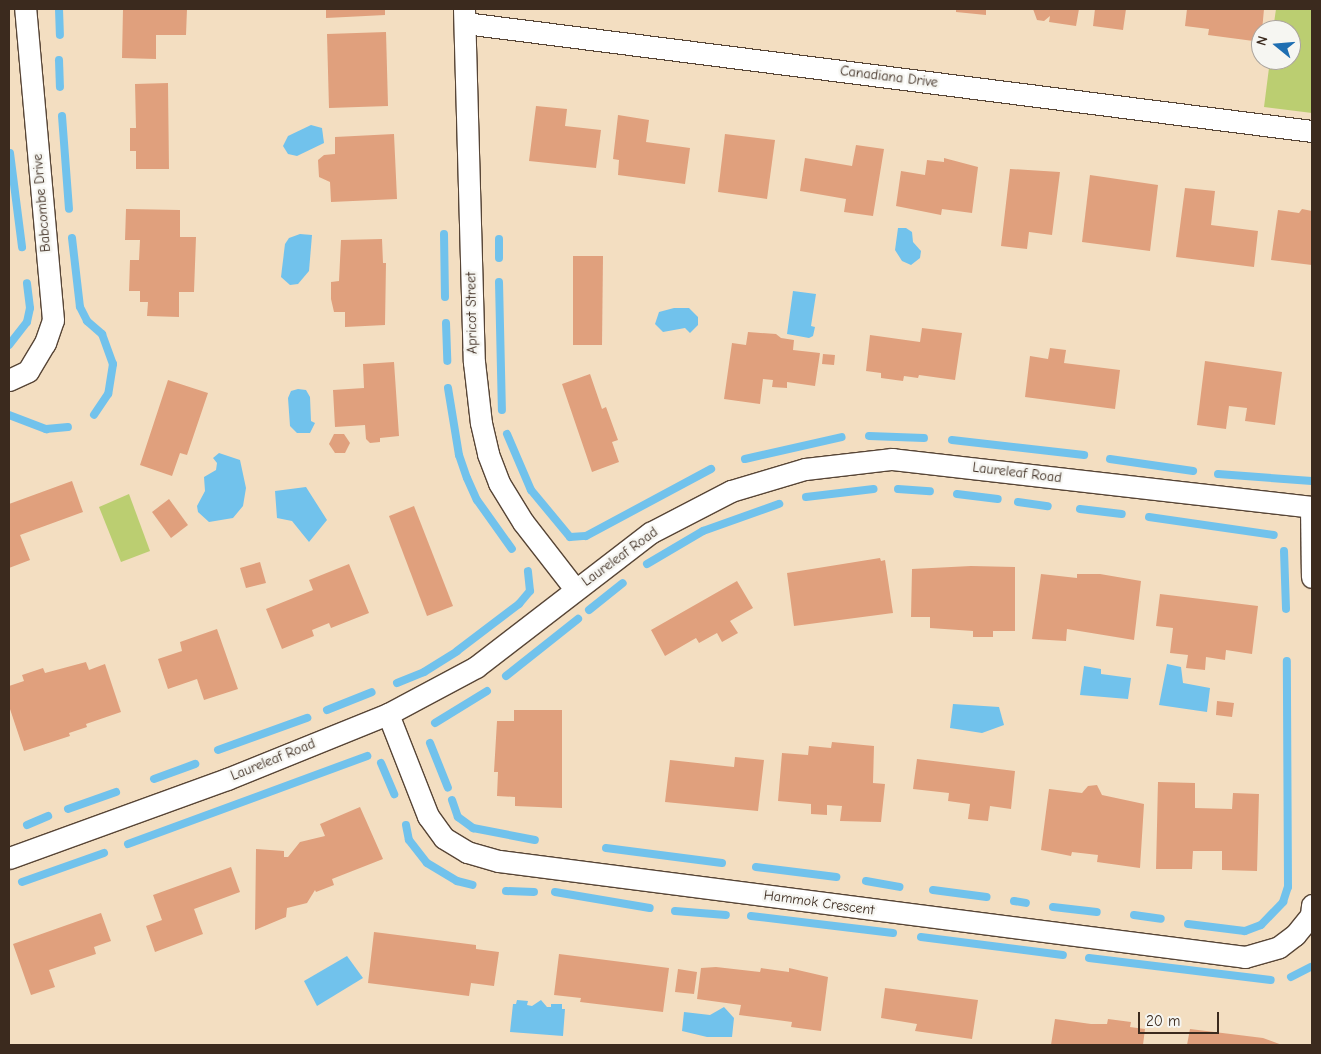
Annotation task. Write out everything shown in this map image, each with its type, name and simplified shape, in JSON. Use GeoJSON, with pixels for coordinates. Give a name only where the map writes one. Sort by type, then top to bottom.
{"type":"FeatureCollection","features":[{"type":"Feature","properties":{"kind":"street","name":"Babcombe Drive"},"geometry":{"type":"LineString","coordinates":[[9,380],[28,372],[45,343],[53,320],[25,9]]}},
{"type":"Feature","properties":{"kind":"street","name":"Canadiana Drive"},"geometry":{"type":"LineString","coordinates":[[465,16],[1312,131]]}},
{"type":"Feature","properties":{"kind":"street","name":"Apricot Street"},"geometry":{"type":"LineString","coordinates":[[465,16],[474,362],[481,423],[488,454],[499,483],[523,522],[575,589]]}},
{"type":"Feature","properties":{"kind":"street","name":"Laureleaf Road"},"geometry":{"type":"LineString","coordinates":[[9,858],[227,779],[388,714],[476,667],[650,533],[731,491],[815,468],[892,459],[1311,507]]}},
{"type":"Feature","properties":{"kind":"street"},"geometry":{"type":"LineString","coordinates":[[1311,507],[1312,577]]}},
{"type":"Feature","properties":{"kind":"street","name":"Hammok Crescent"},"geometry":{"type":"LineString","coordinates":[[388,714],[428,816],[444,838],[467,852],[499,861],[1246,957],[1279,947],[1296,935],[1311,915],[1312,906]]}},
{"type":"Feature","properties":{"kind":"green space"},"geometry":{"type":"Polygon","coordinates":[[[1276,9],[1312,9],[1312,113],[1264,107],[1269,70],[1301,70],[1301,20],[1274,20],[1276,9]]]}},
{"type":"Feature","properties":{"kind":"green space"},"geometry":{"type":"Polygon","coordinates":[[[129,494],[150,551],[121,562],[99,507],[129,494]]]}},
{"type":"Feature","properties":{"kind":"water"},"geometry":{"type":"Polygon","coordinates":[[[311,125],[322,128],[324,143],[297,156],[288,154],[283,146],[288,136],[311,125]]]}},
{"type":"Feature","properties":{"kind":"water"},"geometry":{"type":"Polygon","coordinates":[[[898,228],[906,228],[912,232],[913,242],[921,251],[920,258],[911,265],[902,261],[895,250],[898,228]]]}},
{"type":"Feature","properties":{"kind":"water"},"geometry":{"type":"Polygon","coordinates":[[[300,234],[312,235],[309,271],[298,284],[290,285],[281,277],[285,244],[289,238],[300,234]]]}},
{"type":"Feature","properties":{"kind":"water"},"geometry":{"type":"Polygon","coordinates":[[[793,291],[816,294],[811,326],[815,327],[813,336],[809,338],[787,334],[793,291]]]}},
{"type":"Feature","properties":{"kind":"water"},"geometry":{"type":"Polygon","coordinates":[[[674,308],[689,308],[698,317],[698,325],[690,333],[685,328],[663,332],[655,324],[659,312],[674,308]]]}},
{"type":"Feature","properties":{"kind":"water"},"geometry":{"type":"Polygon","coordinates":[[[298,389],[306,390],[310,397],[311,421],[315,423],[310,433],[297,433],[290,426],[288,398],[291,391],[298,389]]]}},
{"type":"Feature","properties":{"kind":"water"},"geometry":{"type":"Polygon","coordinates":[[[219,453],[240,460],[246,488],[243,506],[233,518],[209,522],[198,512],[197,506],[205,491],[204,477],[216,470],[217,463],[213,458],[219,453]]]}},
{"type":"Feature","properties":{"kind":"water"},"geometry":{"type":"Polygon","coordinates":[[[306,487],[327,520],[309,542],[292,521],[277,518],[275,491],[306,487]]]}},
{"type":"Feature","properties":{"kind":"water"},"geometry":{"type":"Polygon","coordinates":[[[1167,664],[1181,667],[1183,683],[1210,688],[1207,712],[1159,705],[1167,664]]]}},
{"type":"Feature","properties":{"kind":"water"},"geometry":{"type":"Polygon","coordinates":[[[1084,666],[1101,669],[1101,674],[1131,678],[1128,699],[1080,695],[1084,666]]]}},
{"type":"Feature","properties":{"kind":"water"},"geometry":{"type":"Polygon","coordinates":[[[953,704],[999,707],[1004,725],[982,733],[950,728],[953,704]]]}},
{"type":"Feature","properties":{"kind":"water"},"geometry":{"type":"Polygon","coordinates":[[[347,956],[363,978],[317,1006],[304,981],[347,956]]]}},
{"type":"Feature","properties":{"kind":"water"},"geometry":{"type":"Polygon","coordinates":[[[517,1000],[528,1001],[527,1005],[532,1006],[541,1000],[547,1007],[551,1007],[551,1004],[562,1004],[562,1009],[565,1009],[563,1036],[510,1032],[513,1004],[516,1004],[517,1000]]]}},
{"type":"Feature","properties":{"kind":"water"},"geometry":{"type":"Polygon","coordinates":[[[724,1007],[734,1018],[732,1037],[707,1037],[682,1031],[684,1012],[710,1015],[724,1007]]]}},
{"type":"Feature","properties":{"kind":"building"},"geometry":{"type":"Polygon","coordinates":[[[123,9],[187,9],[186,35],[156,35],[156,59],[122,58],[123,9]]]}},
{"type":"Feature","properties":{"kind":"building"},"geometry":{"type":"Polygon","coordinates":[[[326,9],[385,9],[385,15],[326,18],[326,9]]]}},
{"type":"Feature","properties":{"kind":"building"},"geometry":{"type":"Polygon","coordinates":[[[956,9],[986,9],[986,15],[956,12],[956,9]]]}},
{"type":"Feature","properties":{"kind":"building"},"geometry":{"type":"Polygon","coordinates":[[[1033,9],[1079,9],[1076,26],[1049,22],[1050,16],[1044,21],[1037,20],[1033,9]]]}},
{"type":"Feature","properties":{"kind":"building"},"geometry":{"type":"Polygon","coordinates":[[[1095,9],[1126,9],[1123,30],[1093,26],[1095,9]]]}},
{"type":"Feature","properties":{"kind":"building"},"geometry":{"type":"Polygon","coordinates":[[[1187,9],[1264,9],[1263,20],[1251,20],[1251,41],[1208,35],[1209,29],[1185,26],[1187,9]]]}},
{"type":"Feature","properties":{"kind":"building"},"geometry":{"type":"Polygon","coordinates":[[[386,32],[388,106],[329,108],[327,34],[386,32]]]}},
{"type":"Feature","properties":{"kind":"building"},"geometry":{"type":"Polygon","coordinates":[[[168,83],[169,169],[136,169],[136,151],[130,151],[130,128],[136,128],[135,84],[168,83]]]}},
{"type":"Feature","properties":{"kind":"building"},"geometry":{"type":"Polygon","coordinates":[[[536,106],[567,109],[565,126],[601,130],[596,168],[529,161],[536,106]]]}},
{"type":"Feature","properties":{"kind":"building"},"geometry":{"type":"Polygon","coordinates":[[[618,115],[649,120],[646,142],[690,148],[685,184],[618,175],[619,160],[613,159],[618,115]]]}},
{"type":"Feature","properties":{"kind":"building"},"geometry":{"type":"Polygon","coordinates":[[[394,134],[397,199],[331,202],[330,182],[319,177],[318,160],[324,155],[335,154],[335,137],[394,134]]]}},
{"type":"Feature","properties":{"kind":"building"},"geometry":{"type":"Polygon","coordinates":[[[725,134],[775,140],[767,199],[718,192],[725,134]]]}},
{"type":"Feature","properties":{"kind":"building"},"geometry":{"type":"Polygon","coordinates":[[[856,145],[884,149],[873,216],[844,212],[846,199],[800,191],[805,158],[852,166],[856,145]]]}},
{"type":"Feature","properties":{"kind":"building"},"geometry":{"type":"Polygon","coordinates":[[[944,158],[978,167],[972,213],[942,209],[941,215],[896,206],[901,171],[925,175],[927,160],[944,162],[944,158]]]}},
{"type":"Feature","properties":{"kind":"building"},"geometry":{"type":"Polygon","coordinates":[[[1010,169],[1060,172],[1052,235],[1029,232],[1027,249],[1001,246],[1010,169]]]}},
{"type":"Feature","properties":{"kind":"building"},"geometry":{"type":"Polygon","coordinates":[[[1090,175],[1158,185],[1150,251],[1082,242],[1090,175]]]}},
{"type":"Feature","properties":{"kind":"building"},"geometry":{"type":"Polygon","coordinates":[[[1185,188],[1215,191],[1211,225],[1258,231],[1254,267],[1176,257],[1185,188]]]}},
{"type":"Feature","properties":{"kind":"building"},"geometry":{"type":"Polygon","coordinates":[[[126,209],[180,210],[180,237],[196,237],[194,292],[179,292],[179,317],[147,316],[148,302],[140,302],[140,291],[129,291],[130,260],[139,260],[140,240],[125,240],[126,209]]]}},
{"type":"Feature","properties":{"kind":"building"},"geometry":{"type":"Polygon","coordinates":[[[1302,209],[1312,211],[1312,265],[1271,260],[1278,210],[1299,213],[1302,209]]]}},
{"type":"Feature","properties":{"kind":"building"},"geometry":{"type":"Polygon","coordinates":[[[382,239],[383,263],[386,263],[385,325],[345,327],[345,312],[334,312],[331,299],[331,282],[339,281],[341,240],[382,239]]]}},
{"type":"Feature","properties":{"kind":"building"},"geometry":{"type":"Polygon","coordinates":[[[573,256],[603,256],[602,345],[573,345],[573,256]]]}},
{"type":"Feature","properties":{"kind":"building"},"geometry":{"type":"Polygon","coordinates":[[[922,328],[962,333],[955,380],[919,375],[918,378],[904,376],[903,381],[881,378],[881,373],[866,371],[870,335],[920,342],[922,328]]]}},
{"type":"Feature","properties":{"kind":"building"},"geometry":{"type":"Polygon","coordinates":[[[748,332],[776,334],[781,338],[794,340],[793,350],[820,353],[815,386],[787,382],[787,388],[772,387],[773,380],[763,379],[760,404],[724,399],[732,343],[746,345],[748,332]]]}},
{"type":"Feature","properties":{"kind":"building"},"geometry":{"type":"Polygon","coordinates":[[[1050,348],[1066,350],[1064,363],[1120,370],[1115,409],[1025,397],[1030,356],[1048,359],[1050,348]]]}},
{"type":"Feature","properties":{"kind":"building"},"geometry":{"type":"Polygon","coordinates":[[[823,354],[835,355],[834,365],[822,364],[823,354]]]}},
{"type":"Feature","properties":{"kind":"building"},"geometry":{"type":"Polygon","coordinates":[[[1205,361],[1282,372],[1275,425],[1245,421],[1247,408],[1229,406],[1226,429],[1197,425],[1205,361]]]}},
{"type":"Feature","properties":{"kind":"building"},"geometry":{"type":"Polygon","coordinates":[[[394,362],[399,436],[380,438],[380,442],[370,443],[366,439],[365,425],[335,427],[333,390],[364,388],[363,364],[394,362]]]}},
{"type":"Feature","properties":{"kind":"building"},"geometry":{"type":"Polygon","coordinates":[[[590,374],[602,409],[606,407],[618,440],[612,442],[619,462],[592,472],[562,384],[590,374]]]}},
{"type":"Feature","properties":{"kind":"building"},"geometry":{"type":"Polygon","coordinates":[[[168,380],[208,393],[187,455],[180,453],[172,476],[140,465],[168,380]]]}},
{"type":"Feature","properties":{"kind":"building"},"geometry":{"type":"Polygon","coordinates":[[[334,434],[344,434],[350,443],[345,453],[335,453],[329,444],[334,434]]]}},
{"type":"Feature","properties":{"kind":"building"},"geometry":{"type":"Polygon","coordinates":[[[72,481],[83,512],[20,535],[30,560],[9,568],[9,504],[72,481]]]}},
{"type":"Feature","properties":{"kind":"building"},"geometry":{"type":"Polygon","coordinates":[[[169,499],[188,525],[171,538],[152,512],[169,499]]]}},
{"type":"Feature","properties":{"kind":"building"},"geometry":{"type":"Polygon","coordinates":[[[414,506],[453,606],[427,616],[389,516],[414,506]]]}},
{"type":"Feature","properties":{"kind":"building"},"geometry":{"type":"Polygon","coordinates":[[[880,558],[881,561],[885,560],[893,613],[794,626],[787,573],[880,558]]]}},
{"type":"Feature","properties":{"kind":"building"},"geometry":{"type":"Polygon","coordinates":[[[260,562],[266,583],[246,588],[240,568],[260,562]]]}},
{"type":"Feature","properties":{"kind":"building"},"geometry":{"type":"Polygon","coordinates":[[[349,564],[369,613],[331,628],[329,623],[312,630],[314,636],[282,649],[266,609],[313,590],[309,580],[349,564]]]}},
{"type":"Feature","properties":{"kind":"building"},"geometry":{"type":"Polygon","coordinates":[[[971,566],[1015,567],[1015,631],[993,631],[993,637],[973,637],[973,631],[930,628],[930,617],[911,617],[912,569],[971,566]]]}},
{"type":"Feature","properties":{"kind":"building"},"geometry":{"type":"Polygon","coordinates":[[[1041,574],[1077,578],[1077,574],[1100,574],[1141,581],[1134,640],[1067,629],[1066,641],[1032,639],[1041,574]]]}},
{"type":"Feature","properties":{"kind":"building"},"geometry":{"type":"Polygon","coordinates":[[[737,581],[753,608],[730,621],[738,633],[722,642],[717,633],[699,643],[696,638],[665,656],[651,630],[737,581]]]}},
{"type":"Feature","properties":{"kind":"building"},"geometry":{"type":"Polygon","coordinates":[[[1160,594],[1258,606],[1252,654],[1226,650],[1225,660],[1206,657],[1205,670],[1186,668],[1188,655],[1170,653],[1173,628],[1156,626],[1160,594]]]}},
{"type":"Feature","properties":{"kind":"building"},"geometry":{"type":"Polygon","coordinates":[[[217,629],[238,689],[204,700],[197,679],[168,689],[158,659],[182,651],[180,642],[217,629]]]}},
{"type":"Feature","properties":{"kind":"building"},"geometry":{"type":"Polygon","coordinates":[[[86,662],[89,670],[105,664],[121,712],[86,724],[87,727],[69,733],[70,736],[24,751],[9,706],[9,686],[24,681],[22,675],[43,668],[45,673],[86,662]]]}},
{"type":"Feature","properties":{"kind":"building"},"geometry":{"type":"Polygon","coordinates":[[[1217,701],[1234,703],[1232,717],[1216,715],[1217,701]]]}},
{"type":"Feature","properties":{"kind":"building"},"geometry":{"type":"Polygon","coordinates":[[[514,710],[562,710],[562,808],[515,806],[515,797],[497,796],[498,772],[494,772],[497,721],[514,721],[514,710]]]}},
{"type":"Feature","properties":{"kind":"building"},"geometry":{"type":"Polygon","coordinates":[[[832,742],[874,746],[873,783],[885,784],[881,822],[840,821],[842,806],[827,805],[827,815],[811,814],[811,804],[778,801],[782,753],[808,755],[809,746],[831,748],[832,742]]]}},
{"type":"Feature","properties":{"kind":"building"},"geometry":{"type":"Polygon","coordinates":[[[735,757],[764,760],[758,811],[665,802],[670,760],[734,767],[735,757]]]}},
{"type":"Feature","properties":{"kind":"building"},"geometry":{"type":"Polygon","coordinates":[[[917,759],[1015,771],[1011,809],[990,806],[988,821],[968,819],[970,804],[948,801],[949,793],[913,789],[917,759]]]}},
{"type":"Feature","properties":{"kind":"building"},"geometry":{"type":"Polygon","coordinates":[[[1158,782],[1195,783],[1195,808],[1232,809],[1233,793],[1259,794],[1257,871],[1222,870],[1222,851],[1193,851],[1192,869],[1156,869],[1158,782]]]}},
{"type":"Feature","properties":{"kind":"building"},"geometry":{"type":"Polygon","coordinates":[[[1097,785],[1102,795],[1144,804],[1140,868],[1097,862],[1098,855],[1072,852],[1071,856],[1041,850],[1049,789],[1082,793],[1088,786],[1097,785]]]}},
{"type":"Feature","properties":{"kind":"building"},"geometry":{"type":"Polygon","coordinates":[[[360,807],[383,859],[332,879],[334,885],[316,892],[315,890],[307,903],[287,908],[286,917],[255,930],[256,849],[284,851],[284,857],[288,857],[300,842],[325,836],[320,824],[360,807]]]}},
{"type":"Feature","properties":{"kind":"building"},"geometry":{"type":"Polygon","coordinates":[[[231,867],[240,892],[194,909],[203,934],[155,952],[146,926],[162,920],[153,895],[231,867]]]}},
{"type":"Feature","properties":{"kind":"building"},"geometry":{"type":"Polygon","coordinates":[[[101,913],[111,941],[94,947],[96,954],[49,970],[55,987],[31,995],[13,944],[101,913]]]}},
{"type":"Feature","properties":{"kind":"building"},"geometry":{"type":"Polygon","coordinates":[[[374,932],[476,945],[476,949],[499,952],[494,986],[471,983],[469,996],[368,983],[374,932]]]}},
{"type":"Feature","properties":{"kind":"building"},"geometry":{"type":"Polygon","coordinates":[[[559,954],[669,968],[663,1012],[580,1002],[581,998],[554,995],[559,954]]]}},
{"type":"Feature","properties":{"kind":"building"},"geometry":{"type":"Polygon","coordinates":[[[716,967],[760,972],[761,968],[789,972],[789,968],[828,977],[821,1031],[791,1027],[792,1022],[739,1015],[741,1005],[697,999],[701,968],[716,967]]]}},
{"type":"Feature","properties":{"kind":"building"},"geometry":{"type":"Polygon","coordinates":[[[678,969],[697,972],[694,994],[675,992],[678,969]]]}},
{"type":"Feature","properties":{"kind":"building"},"geometry":{"type":"Polygon","coordinates":[[[885,988],[978,1000],[972,1039],[915,1031],[917,1024],[881,1018],[885,988]]]}},
{"type":"Feature","properties":{"kind":"building"},"geometry":{"type":"Polygon","coordinates":[[[1055,1019],[1091,1024],[1107,1024],[1108,1019],[1131,1022],[1130,1027],[1145,1029],[1143,1045],[1051,1045],[1055,1019]]]}},
{"type":"Feature","properties":{"kind":"building"},"geometry":{"type":"Polygon","coordinates":[[[1190,1029],[1263,1038],[1282,1045],[1187,1045],[1190,1029]]]}},
{"type":"Feature","properties":{"kind":"waterway"},"geometry":{"type":"LineString","coordinates":[[59,9],[60,35]]}},
{"type":"Feature","properties":{"kind":"waterway"},"geometry":{"type":"LineString","coordinates":[[59,60],[60,87]]}},
{"type":"Feature","properties":{"kind":"waterway"},"geometry":{"type":"LineString","coordinates":[[62,116],[69,209]]}},
{"type":"Feature","properties":{"kind":"waterway"},"geometry":{"type":"LineString","coordinates":[[10,153],[22,247]]}},
{"type":"Feature","properties":{"kind":"waterway"},"geometry":{"type":"LineString","coordinates":[[444,234],[445,297]]}},
{"type":"Feature","properties":{"kind":"waterway"},"geometry":{"type":"LineString","coordinates":[[72,238],[80,307],[87,321],[102,334],[113,364],[108,394],[94,415]]}},
{"type":"Feature","properties":{"kind":"waterway"},"geometry":{"type":"LineString","coordinates":[[499,239],[499,258]]}},
{"type":"Feature","properties":{"kind":"waterway"},"geometry":{"type":"LineString","coordinates":[[499,282],[502,410]]}},
{"type":"Feature","properties":{"kind":"waterway"},"geometry":{"type":"LineString","coordinates":[[9,345],[27,322],[30,308],[27,283]]}},
{"type":"Feature","properties":{"kind":"waterway"},"geometry":{"type":"LineString","coordinates":[[446,323],[447,361]]}},
{"type":"Feature","properties":{"kind":"waterway"},"geometry":{"type":"LineString","coordinates":[[448,388],[459,455],[467,478],[477,500],[512,549]]}},
{"type":"Feature","properties":{"kind":"waterway"},"geometry":{"type":"LineString","coordinates":[[9,415],[46,429],[68,427]]}},
{"type":"Feature","properties":{"kind":"waterway"},"geometry":{"type":"LineString","coordinates":[[507,434],[531,490],[570,537],[586,536],[711,469]]}},
{"type":"Feature","properties":{"kind":"waterway"},"geometry":{"type":"LineString","coordinates":[[869,436],[924,438]]}},
{"type":"Feature","properties":{"kind":"waterway"},"geometry":{"type":"LineString","coordinates":[[745,459],[842,437]]}},
{"type":"Feature","properties":{"kind":"waterway"},"geometry":{"type":"LineString","coordinates":[[952,440],[1084,455]]}},
{"type":"Feature","properties":{"kind":"waterway"},"geometry":{"type":"LineString","coordinates":[[1110,459],[1193,471]]}},
{"type":"Feature","properties":{"kind":"waterway"},"geometry":{"type":"LineString","coordinates":[[1218,474],[1312,481]]}},
{"type":"Feature","properties":{"kind":"waterway"},"geometry":{"type":"LineString","coordinates":[[806,497],[874,489]]}},
{"type":"Feature","properties":{"kind":"waterway"},"geometry":{"type":"LineString","coordinates":[[898,489],[930,491]]}},
{"type":"Feature","properties":{"kind":"waterway"},"geometry":{"type":"LineString","coordinates":[[957,494],[998,499]]}},
{"type":"Feature","properties":{"kind":"waterway"},"geometry":{"type":"LineString","coordinates":[[1018,502],[1048,506]]}},
{"type":"Feature","properties":{"kind":"waterway"},"geometry":{"type":"LineString","coordinates":[[647,564],[703,531],[779,504]]}},
{"type":"Feature","properties":{"kind":"waterway"},"geometry":{"type":"LineString","coordinates":[[1080,509],[1122,514]]}},
{"type":"Feature","properties":{"kind":"waterway"},"geometry":{"type":"LineString","coordinates":[[1149,517],[1274,535]]}},
{"type":"Feature","properties":{"kind":"waterway"},"geometry":{"type":"LineString","coordinates":[[1284,551],[1286,609]]}},
{"type":"Feature","properties":{"kind":"waterway"},"geometry":{"type":"LineString","coordinates":[[397,683],[424,672],[457,651],[519,604],[530,591],[528,571]]}},
{"type":"Feature","properties":{"kind":"waterway"},"geometry":{"type":"LineString","coordinates":[[589,610],[623,583]]}},
{"type":"Feature","properties":{"kind":"waterway"},"geometry":{"type":"LineString","coordinates":[[506,676],[578,619]]}},
{"type":"Feature","properties":{"kind":"waterway"},"geometry":{"type":"LineString","coordinates":[[1188,924],[1245,931],[1261,925],[1283,902],[1288,887],[1287,661]]}},
{"type":"Feature","properties":{"kind":"waterway"},"geometry":{"type":"LineString","coordinates":[[435,723],[487,691]]}},
{"type":"Feature","properties":{"kind":"waterway"},"geometry":{"type":"LineString","coordinates":[[327,710],[372,692]]}},
{"type":"Feature","properties":{"kind":"waterway"},"geometry":{"type":"LineString","coordinates":[[218,750],[307,718]]}},
{"type":"Feature","properties":{"kind":"waterway"},"geometry":{"type":"LineString","coordinates":[[430,743],[448,788]]}},
{"type":"Feature","properties":{"kind":"waterway"},"geometry":{"type":"LineString","coordinates":[[128,844],[367,756]]}},
{"type":"Feature","properties":{"kind":"waterway"},"geometry":{"type":"LineString","coordinates":[[381,763],[394,794]]}},
{"type":"Feature","properties":{"kind":"waterway"},"geometry":{"type":"LineString","coordinates":[[154,779],[195,764]]}},
{"type":"Feature","properties":{"kind":"waterway"},"geometry":{"type":"LineString","coordinates":[[68,809],[116,792]]}},
{"type":"Feature","properties":{"kind":"waterway"},"geometry":{"type":"LineString","coordinates":[[452,800],[458,817],[473,828],[535,840]]}},
{"type":"Feature","properties":{"kind":"waterway"},"geometry":{"type":"LineString","coordinates":[[27,825],[48,816]]}},
{"type":"Feature","properties":{"kind":"waterway"},"geometry":{"type":"LineString","coordinates":[[406,825],[409,840],[427,863],[457,881],[473,885]]}},
{"type":"Feature","properties":{"kind":"waterway"},"geometry":{"type":"LineString","coordinates":[[606,848],[722,863]]}},
{"type":"Feature","properties":{"kind":"waterway"},"geometry":{"type":"LineString","coordinates":[[22,882],[104,853]]}},
{"type":"Feature","properties":{"kind":"waterway"},"geometry":{"type":"LineString","coordinates":[[756,867],[836,877]]}},
{"type":"Feature","properties":{"kind":"waterway"},"geometry":{"type":"LineString","coordinates":[[866,881],[899,887]]}},
{"type":"Feature","properties":{"kind":"waterway"},"geometry":{"type":"LineString","coordinates":[[933,890],[987,897]]}},
{"type":"Feature","properties":{"kind":"waterway"},"geometry":{"type":"LineString","coordinates":[[506,891],[534,892]]}},
{"type":"Feature","properties":{"kind":"waterway"},"geometry":{"type":"LineString","coordinates":[[555,892],[650,908]]}},
{"type":"Feature","properties":{"kind":"waterway"},"geometry":{"type":"LineString","coordinates":[[1014,901],[1026,903]]}},
{"type":"Feature","properties":{"kind":"waterway"},"geometry":{"type":"LineString","coordinates":[[1053,907],[1097,912]]}},
{"type":"Feature","properties":{"kind":"waterway"},"geometry":{"type":"LineString","coordinates":[[675,911],[726,915]]}},
{"type":"Feature","properties":{"kind":"waterway"},"geometry":{"type":"LineString","coordinates":[[1134,915],[1161,919]]}},
{"type":"Feature","properties":{"kind":"waterway"},"geometry":{"type":"LineString","coordinates":[[751,916],[893,933]]}},
{"type":"Feature","properties":{"kind":"waterway"},"geometry":{"type":"LineString","coordinates":[[921,937],[1063,955]]}},
{"type":"Feature","properties":{"kind":"waterway"},"geometry":{"type":"LineString","coordinates":[[1089,958],[1271,980]]}},
{"type":"Feature","properties":{"kind":"waterway"},"geometry":{"type":"LineString","coordinates":[[1291,977],[1311,967]]}}]}
